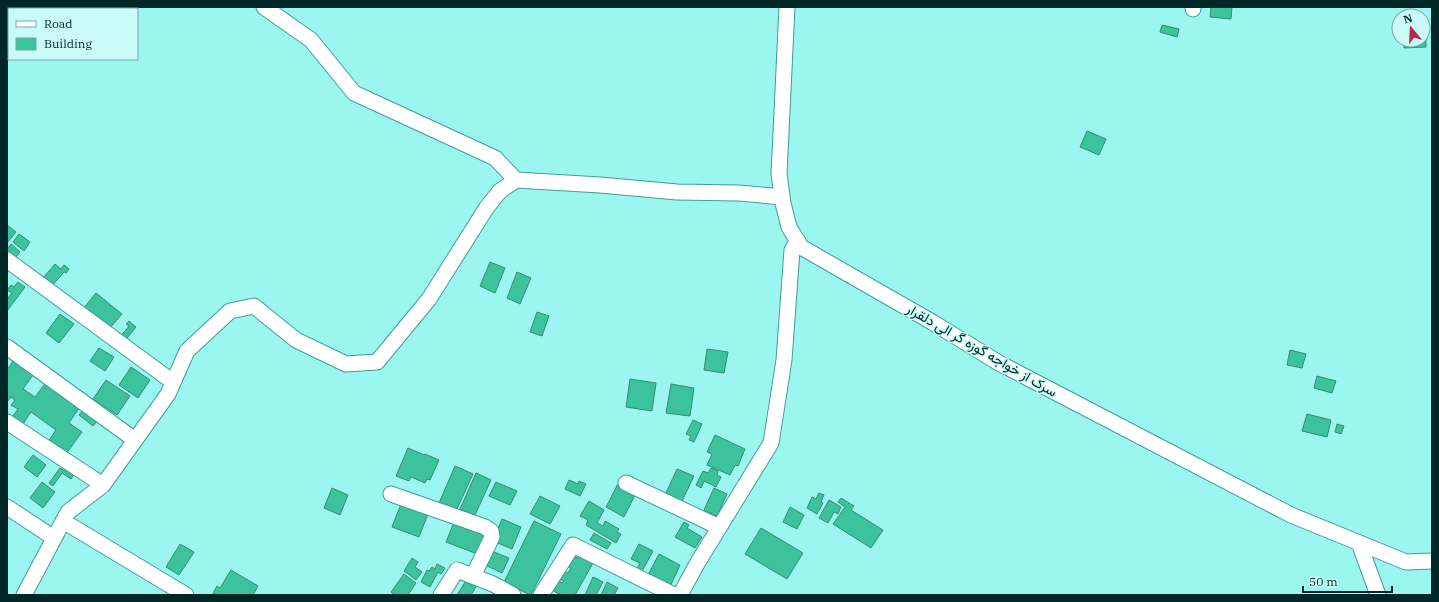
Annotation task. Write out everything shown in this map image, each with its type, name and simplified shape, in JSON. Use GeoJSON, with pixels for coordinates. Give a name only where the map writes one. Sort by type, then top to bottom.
{"type":"FeatureCollection","features":[{"type":"Feature","properties":{"kind":"street"},"geometry":{"type":"LineString","coordinates":[[264,7],[311,40],[354,93],[495,158],[516,180]]}},
{"type":"Feature","properties":{"kind":"street","name":"سرک از خواجه گوزه گر الی دلقرار"},"geometry":{"type":"LineString","coordinates":[[788,7],[779,174],[782,197],[789,227],[802,247],[932,322],[999,363],[1291,515],[1406,562],[1432,561]]}},
{"type":"Feature","properties":{"kind":"street"},"geometry":{"type":"LineString","coordinates":[[24,595],[68,512],[103,486],[168,394],[187,351],[230,311],[254,306],[296,340],[346,364],[377,362],[429,299],[487,207],[500,192],[516,180],[600,185],[677,192],[739,193],[782,197]]}},
{"type":"Feature","properties":{"kind":"street"},"geometry":{"type":"LineString","coordinates":[[680,595],[771,443],[784,360],[792,250],[798,241]]}},
{"type":"Feature","properties":{"kind":"street"},"geometry":{"type":"LineString","coordinates":[[7,260],[173,382]]}},
{"type":"Feature","properties":{"kind":"street"},"geometry":{"type":"LineString","coordinates":[[7,347],[135,440]]}},
{"type":"Feature","properties":{"kind":"street"},"geometry":{"type":"LineString","coordinates":[[7,422],[103,486]]}},
{"type":"Feature","properties":{"kind":"street"},"geometry":{"type":"LineString","coordinates":[[626,483],[720,528]]}},
{"type":"Feature","properties":{"kind":"street"},"geometry":{"type":"LineString","coordinates":[[391,494],[485,527],[491,531],[492,538],[473,576]]}},
{"type":"Feature","properties":{"kind":"street"},"geometry":{"type":"LineString","coordinates":[[7,507],[54,538]]}},
{"type":"Feature","properties":{"kind":"street"},"geometry":{"type":"LineString","coordinates":[[63,521],[186,595]]}},
{"type":"Feature","properties":{"kind":"street"},"geometry":{"type":"LineString","coordinates":[[1359,543],[1378,595]]}},
{"type":"Feature","properties":{"kind":"street"},"geometry":{"type":"LineString","coordinates":[[541,595],[573,544],[674,595]]}},
{"type":"Feature","properties":{"kind":"street"},"geometry":{"type":"LineString","coordinates":[[441,595],[456,570],[493,584],[513,595]]}},
{"type":"Feature","properties":{"kind":"building"},"geometry":{"type":"Polygon","coordinates":[[[1211,7],[1232,7],[1231,19],[1210,17],[1211,7]]]}},
{"type":"Feature","properties":{"kind":"building"},"geometry":{"type":"Polygon","coordinates":[[[1162,25],[1179,29],[1177,37],[1160,32],[1162,25]]]}},
{"type":"Feature","properties":{"kind":"building"},"geometry":{"type":"Polygon","coordinates":[[[1087,131],[1106,139],[1099,155],[1080,147],[1087,131]]]}},
{"type":"Feature","properties":{"kind":"building"},"geometry":{"type":"Polygon","coordinates":[[[7,225],[16,232],[7,243],[7,225]]]}},
{"type":"Feature","properties":{"kind":"building"},"geometry":{"type":"Polygon","coordinates":[[[19,234],[30,242],[24,251],[13,242],[19,234]]]}},
{"type":"Feature","properties":{"kind":"building"},"geometry":{"type":"Polygon","coordinates":[[[11,244],[20,252],[14,259],[7,253],[7,249],[11,244]]]}},
{"type":"Feature","properties":{"kind":"building"},"geometry":{"type":"Polygon","coordinates":[[[490,262],[505,268],[495,293],[480,286],[490,262]]]}},
{"type":"Feature","properties":{"kind":"building"},"geometry":{"type":"Polygon","coordinates":[[[55,264],[61,269],[64,265],[69,269],[66,273],[64,272],[52,286],[43,278],[55,264]]]}},
{"type":"Feature","properties":{"kind":"building"},"geometry":{"type":"Polygon","coordinates":[[[517,272],[531,278],[520,304],[507,298],[517,272]]]}},
{"type":"Feature","properties":{"kind":"building"},"geometry":{"type":"Polygon","coordinates":[[[18,282],[25,287],[7,311],[7,299],[12,293],[7,290],[11,285],[14,287],[18,282]]]}},
{"type":"Feature","properties":{"kind":"building"},"geometry":{"type":"Polygon","coordinates":[[[96,293],[122,314],[109,329],[83,309],[96,293]]]}},
{"type":"Feature","properties":{"kind":"building"},"geometry":{"type":"Polygon","coordinates":[[[537,312],[549,316],[542,336],[530,332],[537,312]]]}},
{"type":"Feature","properties":{"kind":"building"},"geometry":{"type":"Polygon","coordinates":[[[60,314],[74,324],[59,343],[46,333],[60,314]]]}},
{"type":"Feature","properties":{"kind":"building"},"geometry":{"type":"Polygon","coordinates":[[[129,321],[136,327],[124,342],[119,338],[129,326],[126,324],[129,321]]]}},
{"type":"Feature","properties":{"kind":"building"},"geometry":{"type":"Polygon","coordinates":[[[99,348],[114,357],[105,371],[90,361],[99,348]]]}},
{"type":"Feature","properties":{"kind":"building"},"geometry":{"type":"Polygon","coordinates":[[[707,349],[728,352],[724,373],[704,370],[707,349]]]}},
{"type":"Feature","properties":{"kind":"building"},"geometry":{"type":"Polygon","coordinates":[[[1290,350],[1306,354],[1302,368],[1287,365],[1290,350]]]}},
{"type":"Feature","properties":{"kind":"building"},"geometry":{"type":"Polygon","coordinates":[[[13,361],[33,375],[23,389],[35,397],[47,381],[81,405],[69,423],[82,432],[66,454],[48,442],[56,430],[31,412],[23,424],[12,417],[18,409],[11,405],[15,400],[11,397],[7,402],[7,370],[13,361]]]}},
{"type":"Feature","properties":{"kind":"building"},"geometry":{"type":"Polygon","coordinates":[[[131,367],[150,380],[138,398],[119,385],[131,367]]]}},
{"type":"Feature","properties":{"kind":"building"},"geometry":{"type":"Polygon","coordinates":[[[1317,376],[1336,381],[1332,393],[1314,388],[1317,376]]]}},
{"type":"Feature","properties":{"kind":"building"},"geometry":{"type":"Polygon","coordinates":[[[630,379],[656,383],[652,411],[626,407],[630,379]]]}},
{"type":"Feature","properties":{"kind":"building"},"geometry":{"type":"Polygon","coordinates":[[[106,380],[130,396],[117,415],[93,399],[106,380]]]}},
{"type":"Feature","properties":{"kind":"building"},"geometry":{"type":"Polygon","coordinates":[[[671,384],[694,388],[690,416],[666,413],[671,384]]]}},
{"type":"Feature","properties":{"kind":"building"},"geometry":{"type":"Polygon","coordinates":[[[86,407],[98,420],[93,426],[79,415],[86,407]]]}},
{"type":"Feature","properties":{"kind":"building"},"geometry":{"type":"Polygon","coordinates":[[[1307,414],[1331,420],[1327,437],[1302,431],[1307,414]]]}},
{"type":"Feature","properties":{"kind":"building"},"geometry":{"type":"Polygon","coordinates":[[[693,420],[702,424],[694,442],[689,440],[691,436],[686,434],[693,420]]]}},
{"type":"Feature","properties":{"kind":"building"},"geometry":{"type":"Polygon","coordinates":[[[1337,424],[1344,426],[1341,434],[1335,432],[1337,424]]]}},
{"type":"Feature","properties":{"kind":"building"},"geometry":{"type":"Polygon","coordinates":[[[715,435],[745,449],[738,466],[735,465],[730,475],[707,465],[712,454],[707,452],[715,435]]]}},
{"type":"Feature","properties":{"kind":"building"},"geometry":{"type":"Polygon","coordinates":[[[408,448],[439,460],[430,480],[427,479],[425,483],[411,477],[409,481],[396,476],[408,448]]]}},
{"type":"Feature","properties":{"kind":"building"},"geometry":{"type":"Polygon","coordinates":[[[33,455],[46,465],[37,477],[24,467],[33,455]]]}},
{"type":"Feature","properties":{"kind":"building"},"geometry":{"type":"Polygon","coordinates":[[[455,466],[473,474],[456,511],[439,503],[455,466]]]}},
{"type":"Feature","properties":{"kind":"building"},"geometry":{"type":"Polygon","coordinates":[[[60,468],[65,471],[66,469],[74,474],[71,479],[62,473],[53,486],[49,483],[60,468]]]}},
{"type":"Feature","properties":{"kind":"building"},"geometry":{"type":"Polygon","coordinates":[[[711,468],[718,471],[717,475],[721,477],[716,487],[704,481],[701,488],[696,485],[703,471],[708,473],[711,468]]]}},
{"type":"Feature","properties":{"kind":"building"},"geometry":{"type":"Polygon","coordinates":[[[677,469],[694,476],[682,501],[666,493],[677,469]]]}},
{"type":"Feature","properties":{"kind":"building"},"geometry":{"type":"Polygon","coordinates":[[[476,473],[491,480],[475,515],[460,509],[476,473]]]}},
{"type":"Feature","properties":{"kind":"building"},"geometry":{"type":"Polygon","coordinates":[[[569,480],[578,484],[579,481],[586,484],[580,496],[565,489],[569,480]]]}},
{"type":"Feature","properties":{"kind":"building"},"geometry":{"type":"Polygon","coordinates":[[[42,482],[55,492],[43,508],[30,498],[42,482]]]}},
{"type":"Feature","properties":{"kind":"building"},"geometry":{"type":"Polygon","coordinates":[[[496,482],[517,491],[510,505],[489,496],[496,482]]]}},
{"type":"Feature","properties":{"kind":"building"},"geometry":{"type":"Polygon","coordinates":[[[618,484],[636,493],[624,517],[606,507],[618,484]]]}},
{"type":"Feature","properties":{"kind":"building"},"geometry":{"type":"Polygon","coordinates":[[[332,488],[348,495],[340,515],[324,508],[332,488]]]}},
{"type":"Feature","properties":{"kind":"building"},"geometry":{"type":"Polygon","coordinates":[[[714,488],[727,494],[717,516],[704,510],[714,488]]]}},
{"type":"Feature","properties":{"kind":"building"},"geometry":{"type":"Polygon","coordinates":[[[819,493],[824,495],[821,502],[823,503],[817,514],[807,508],[812,497],[816,499],[819,493]]]}},
{"type":"Feature","properties":{"kind":"building"},"geometry":{"type":"Polygon","coordinates":[[[540,496],[560,506],[550,524],[530,514],[540,496]]]}},
{"type":"Feature","properties":{"kind":"building"},"geometry":{"type":"Polygon","coordinates":[[[841,498],[854,506],[851,510],[883,530],[871,548],[833,524],[845,507],[838,502],[841,498]]]}},
{"type":"Feature","properties":{"kind":"building"},"geometry":{"type":"Polygon","coordinates":[[[829,500],[841,507],[838,514],[834,512],[828,523],[819,518],[829,500]]]}},
{"type":"Feature","properties":{"kind":"building"},"geometry":{"type":"Polygon","coordinates":[[[589,501],[604,510],[597,523],[603,526],[605,521],[619,529],[617,532],[621,534],[616,543],[586,525],[588,520],[580,516],[589,501]]]}},
{"type":"Feature","properties":{"kind":"building"},"geometry":{"type":"Polygon","coordinates":[[[401,504],[428,514],[419,537],[392,527],[401,504]]]}},
{"type":"Feature","properties":{"kind":"building"},"geometry":{"type":"Polygon","coordinates":[[[790,507],[804,515],[797,529],[783,522],[790,507]]]}},
{"type":"Feature","properties":{"kind":"building"},"geometry":{"type":"Polygon","coordinates":[[[502,519],[521,527],[512,549],[493,541],[502,519]]]}},
{"type":"Feature","properties":{"kind":"building"},"geometry":{"type":"Polygon","coordinates":[[[455,520],[488,533],[480,555],[446,542],[455,520]]]}},
{"type":"Feature","properties":{"kind":"building"},"geometry":{"type":"Polygon","coordinates":[[[534,521],[561,534],[530,595],[504,582],[534,521]]]}},
{"type":"Feature","properties":{"kind":"building"},"geometry":{"type":"Polygon","coordinates":[[[684,522],[689,525],[687,528],[702,537],[695,548],[675,537],[684,522]]]}},
{"type":"Feature","properties":{"kind":"building"},"geometry":{"type":"Polygon","coordinates":[[[761,528],[803,553],[787,579],[745,554],[761,528]]]}},
{"type":"Feature","properties":{"kind":"building"},"geometry":{"type":"Polygon","coordinates":[[[594,533],[611,543],[607,549],[590,540],[594,533]]]}},
{"type":"Feature","properties":{"kind":"building"},"geometry":{"type":"Polygon","coordinates":[[[180,544],[194,552],[179,575],[166,567],[180,544]]]}},
{"type":"Feature","properties":{"kind":"building"},"geometry":{"type":"Polygon","coordinates":[[[639,544],[653,551],[640,575],[635,573],[640,563],[631,559],[639,544]]]}},
{"type":"Feature","properties":{"kind":"building"},"geometry":{"type":"Polygon","coordinates":[[[489,550],[509,558],[502,573],[483,564],[489,550]]]}},
{"type":"Feature","properties":{"kind":"building"},"geometry":{"type":"Polygon","coordinates":[[[659,554],[680,565],[670,587],[648,575],[659,554]]]}},
{"type":"Feature","properties":{"kind":"building"},"geometry":{"type":"Polygon","coordinates":[[[579,555],[593,563],[575,595],[558,595],[559,594],[552,590],[557,580],[562,583],[564,581],[559,579],[564,571],[568,573],[571,568],[567,566],[573,556],[577,558],[579,555]]]}},
{"type":"Feature","properties":{"kind":"building"},"geometry":{"type":"Polygon","coordinates":[[[412,558],[418,562],[415,567],[422,572],[416,580],[404,571],[412,558]]]}},
{"type":"Feature","properties":{"kind":"building"},"geometry":{"type":"Polygon","coordinates":[[[437,564],[445,568],[441,574],[438,572],[430,587],[421,582],[427,570],[429,571],[432,567],[435,569],[437,564]]]}},
{"type":"Feature","properties":{"kind":"building"},"geometry":{"type":"Polygon","coordinates":[[[231,570],[258,586],[253,595],[212,595],[217,586],[220,588],[231,570]]]}},
{"type":"Feature","properties":{"kind":"building"},"geometry":{"type":"Polygon","coordinates":[[[404,574],[416,583],[408,595],[395,595],[391,592],[404,574]]]}},
{"type":"Feature","properties":{"kind":"building"},"geometry":{"type":"Polygon","coordinates":[[[593,577],[603,582],[596,595],[585,595],[593,577]]]}},
{"type":"Feature","properties":{"kind":"building"},"geometry":{"type":"Polygon","coordinates":[[[467,579],[477,585],[471,595],[457,595],[467,579]]]}},
{"type":"Feature","properties":{"kind":"building"},"geometry":{"type":"Polygon","coordinates":[[[607,582],[618,588],[614,595],[601,595],[607,582]]]}}]}
